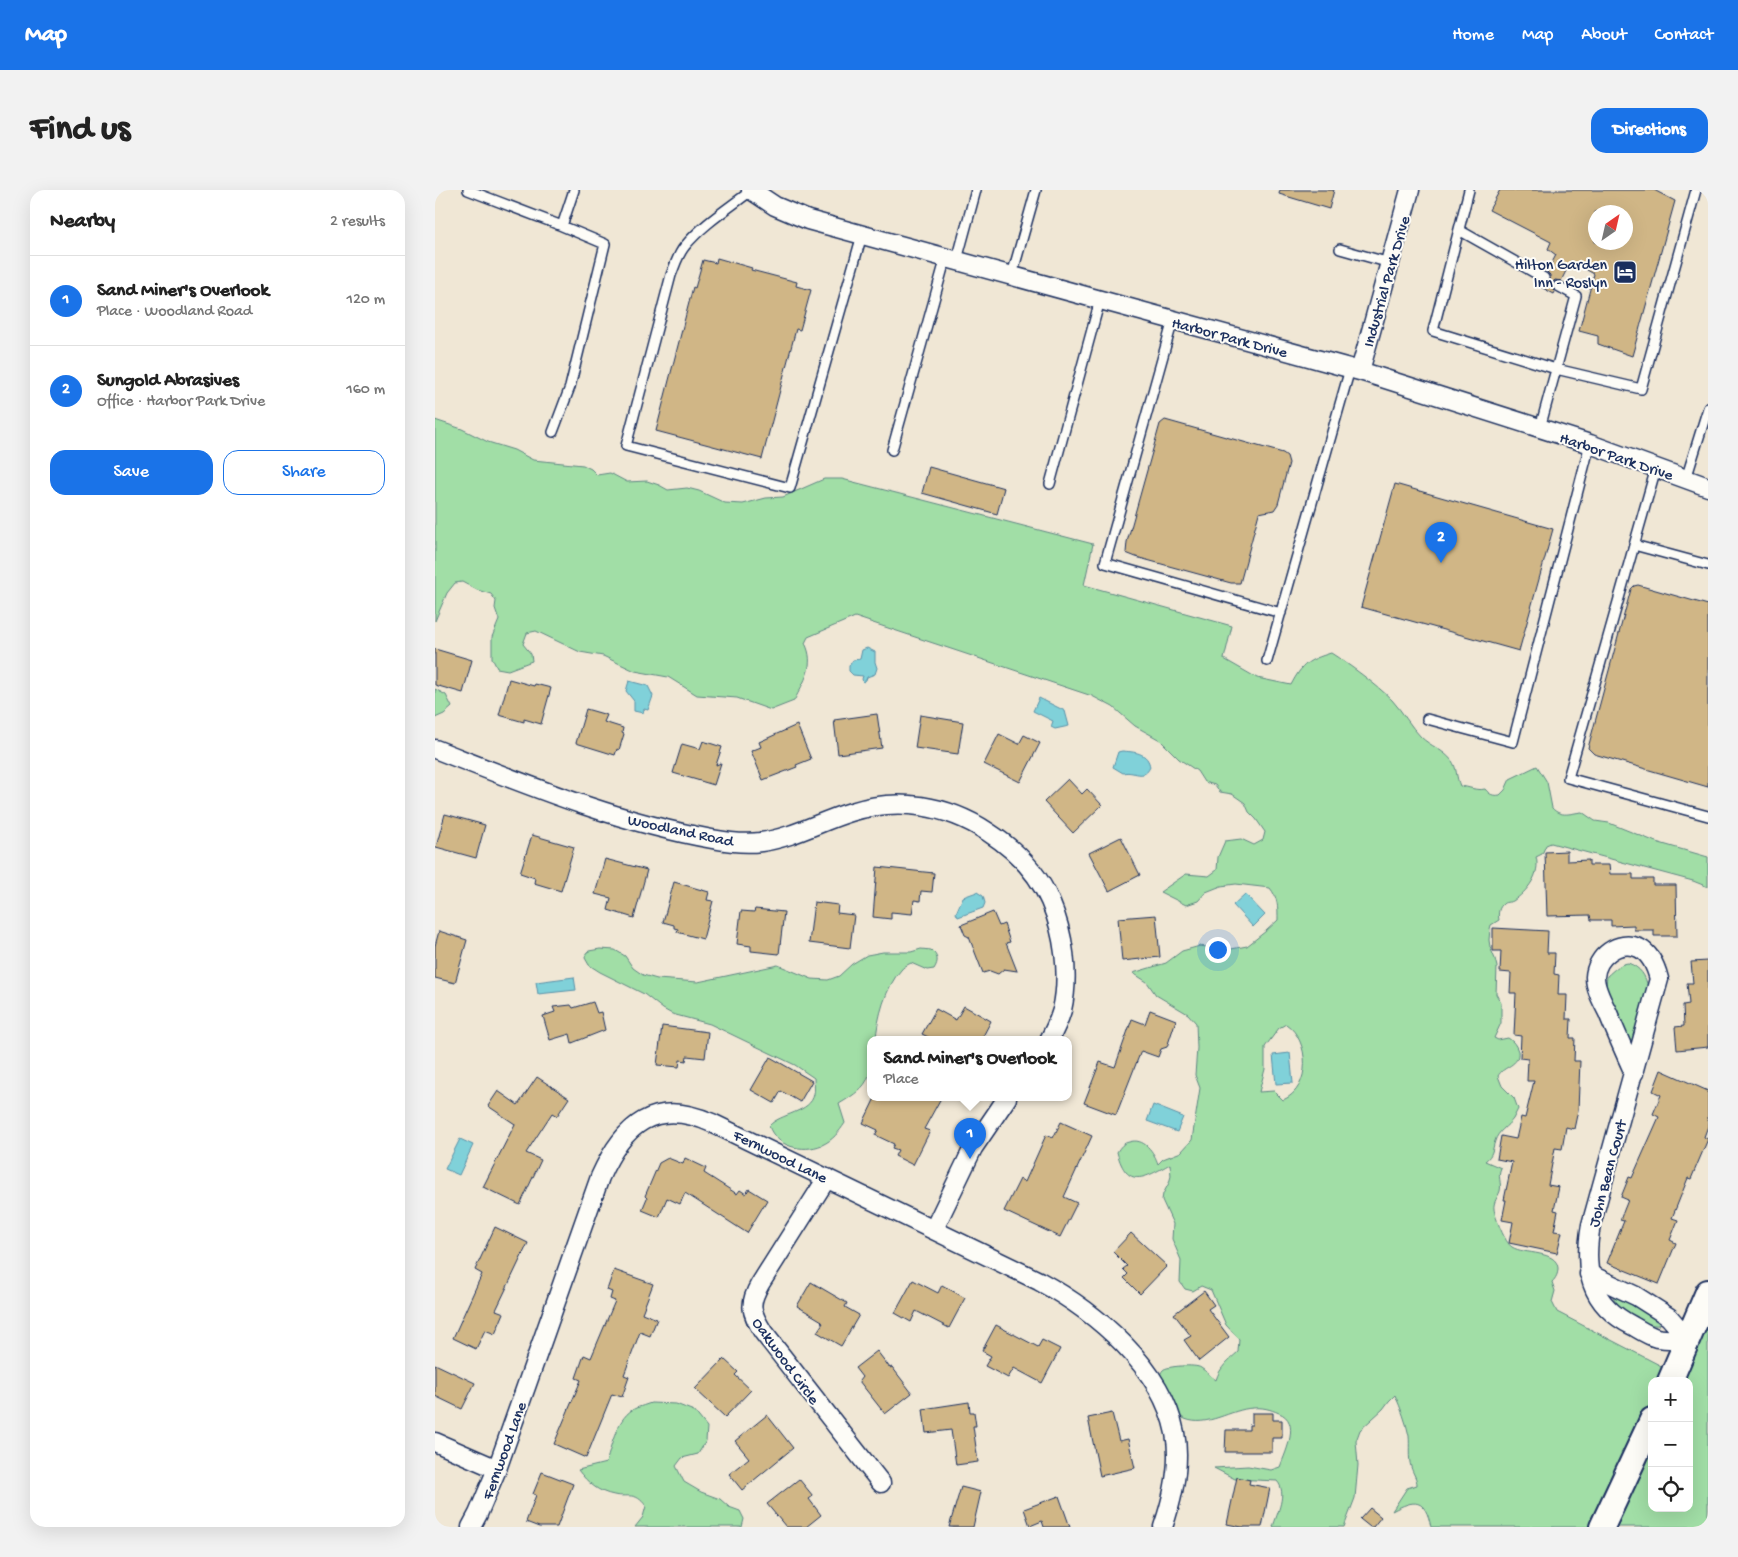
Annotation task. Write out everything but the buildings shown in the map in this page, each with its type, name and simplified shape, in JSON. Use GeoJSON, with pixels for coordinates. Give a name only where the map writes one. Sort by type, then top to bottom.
{"type":"FeatureCollection","features":[{"type":"Feature","properties":{"kind":"main road"},"geometry":{"type":"LineString","coordinates":[[1671,1377],[1708,1292]]}},
{"type":"Feature","properties":{"kind":"main road"},"geometry":{"type":"LineString","coordinates":[[1602,1527],[1651,1422]]}},
{"type":"Feature","properties":{"kind":"street","name":"Harbor Park Drive"},"geometry":{"type":"LineString","coordinates":[[751,190],[775,206],[808,220],[1355,370],[1590,444],[1708,487]]}},
{"type":"Feature","properties":{"kind":"street","name":"Industrial Park Drive"},"geometry":{"type":"LineString","coordinates":[[1355,370],[1390,263],[1410,190]]}},
{"type":"Feature","properties":{"kind":"street","name":"Woodland Road"},"geometry":{"type":"LineString","coordinates":[[435,749],[560,797],[635,821],[712,839],[762,842],[787,836],[852,811],[874,806],[917,805],[938,808],[963,817],[1000,839],[1018,854],[1039,879],[1055,912],[1060,929],[1065,974],[1062,1010],[1051,1036]]}},
{"type":"Feature","properties":{"kind":"street","name":"John Bean Court"},"geometry":{"type":"LineString","coordinates":[[1633,1073],[1599,993],[1595,979],[1597,964],[1610,951],[1624,946],[1639,948],[1650,958],[1656,967],[1659,979],[1591,1226],[1587,1248],[1589,1274],[1595,1292],[1608,1310],[1626,1323],[1653,1337],[1688,1339]]}},
{"type":"Feature","properties":{"kind":"street"},"geometry":{"type":"LineString","coordinates":[[934,1230],[971,1153],[1005,1101]]}},
{"type":"Feature","properties":{"kind":"street","name":"Fernwood Lane"},"geometry":{"type":"LineString","coordinates":[[471,1527],[479,1514],[497,1469],[600,1177],[609,1158],[630,1130],[641,1122],[652,1117],[672,1113],[688,1114],[707,1120],[1039,1281],[1090,1313],[1113,1334],[1146,1370],[1166,1404],[1175,1435],[1177,1464],[1171,1501],[1163,1527]]}},
{"type":"Feature","properties":{"kind":"street","name":"Oakwood Circle"},"geometry":{"type":"LineString","coordinates":[[827,1178],[760,1284],[753,1300],[752,1311],[763,1332],[881,1483]]}},
{"type":"Feature","properties":{"kind":"street"},"geometry":{"type":"LineString","coordinates":[[1589,1274],[1636,1296],[1669,1316],[1688,1339]]}},
{"type":"Feature","properties":{"kind":"street"},"geometry":{"type":"LineString","coordinates":[[435,1442],[497,1469]]}},
{"type":"Feature","properties":{"kind":"lane"},"geometry":{"type":"LineString","coordinates":[[468,190],[605,244],[570,386],[553,432]]}},
{"type":"Feature","properties":{"kind":"lane"},"geometry":{"type":"LineString","coordinates":[[562,226],[573,190]]}},
{"type":"Feature","properties":{"kind":"lane"},"geometry":{"type":"LineString","coordinates":[[751,190],[707,225],[684,247],[678,258],[671,275],[626,446],[791,488],[862,235]]}},
{"type":"Feature","properties":{"kind":"lane"},"geometry":{"type":"LineString","coordinates":[[892,450],[975,190]]}},
{"type":"Feature","properties":{"kind":"lane"},"geometry":{"type":"LineString","coordinates":[[1012,275],[1036,190]]}},
{"type":"Feature","properties":{"kind":"lane"},"geometry":{"type":"LineString","coordinates":[[1469,190],[1433,331],[1556,369],[1641,389],[1696,190]]}},
{"type":"Feature","properties":{"kind":"lane"},"geometry":{"type":"LineString","coordinates":[[1459,230],[1543,278]]}},
{"type":"Feature","properties":{"kind":"lane"},"geometry":{"type":"LineString","coordinates":[[1340,250],[1390,263]]}},
{"type":"Feature","properties":{"kind":"lane"},"geometry":{"type":"LineString","coordinates":[[1540,428],[1576,296],[1558,286]]}},
{"type":"Feature","properties":{"kind":"lane"},"geometry":{"type":"LineString","coordinates":[[1051,484],[1100,300]]}},
{"type":"Feature","properties":{"kind":"lane"},"geometry":{"type":"LineString","coordinates":[[1173,320],[1105,563],[1281,613]]}},
{"type":"Feature","properties":{"kind":"lane"},"geometry":{"type":"LineString","coordinates":[[1267,661],[1355,370]]}},
{"type":"Feature","properties":{"kind":"lane"},"geometry":{"type":"LineString","coordinates":[[1686,479],[1708,408]]}},
{"type":"Feature","properties":{"kind":"lane"},"geometry":{"type":"LineString","coordinates":[[1427,719],[1513,742],[1590,444]]}},
{"type":"Feature","properties":{"kind":"lane"},"geometry":{"type":"LineString","coordinates":[[1656,468],[1568,778],[1708,816]]}},
{"type":"Feature","properties":{"kind":"lane"},"geometry":{"type":"LineString","coordinates":[[1634,545],[1708,565]]}},
{"type":"Feature","properties":{"kind":"green space"},"geometry":{"type":"Polygon","coordinates":[[[435,420],[462,429],[488,442],[514,450],[533,460],[583,465],[597,475],[610,473],[627,482],[647,481],[668,490],[687,488],[699,491],[725,503],[743,504],[766,498],[783,497],[824,479],[842,479],[1093,544],[1084,585],[1232,626],[1224,659],[1257,678],[1291,685],[1302,667],[1317,658],[1331,653],[1386,694],[1421,737],[1449,757],[1455,767],[1460,786],[1485,789],[1492,795],[1500,795],[1505,790],[1510,779],[1537,766],[1547,782],[1552,808],[1555,811],[1566,814],[1582,812],[1595,821],[1609,823],[1656,842],[1708,857],[1708,887],[1693,881],[1551,843],[1546,845],[1542,854],[1536,857],[1536,870],[1532,882],[1513,901],[1502,905],[1499,912],[1499,920],[1491,925],[1490,929],[1490,947],[1497,967],[1496,994],[1501,1003],[1501,1023],[1494,1038],[1498,1040],[1508,1038],[1514,1043],[1518,1051],[1518,1056],[1514,1063],[1498,1076],[1502,1086],[1514,1098],[1518,1109],[1513,1119],[1498,1134],[1491,1154],[1485,1161],[1501,1168],[1499,1174],[1500,1191],[1494,1209],[1503,1235],[1509,1245],[1517,1249],[1552,1258],[1556,1262],[1558,1270],[1557,1276],[1552,1282],[1555,1291],[1552,1302],[1557,1312],[1673,1372],[1708,1292],[1708,1527],[1431,1527],[1426,1511],[1418,1504],[1407,1504],[1392,1511],[1407,1488],[1417,1485],[1410,1463],[1408,1431],[1395,1395],[1360,1430],[1356,1441],[1358,1465],[1355,1498],[1344,1527],[1273,1527],[1282,1497],[1282,1491],[1277,1481],[1235,1479],[1214,1468],[1248,1466],[1271,1470],[1280,1467],[1288,1445],[1291,1429],[1286,1417],[1263,1408],[1245,1409],[1210,1420],[1193,1421],[1185,1419],[1172,1407],[1159,1377],[1165,1369],[1193,1366],[1201,1368],[1216,1380],[1222,1368],[1238,1352],[1239,1339],[1226,1325],[1211,1290],[1201,1286],[1193,1291],[1185,1289],[1180,1282],[1181,1260],[1172,1239],[1173,1224],[1162,1200],[1171,1176],[1170,1164],[1138,1178],[1126,1172],[1117,1152],[1125,1143],[1139,1142],[1151,1150],[1158,1164],[1163,1159],[1181,1152],[1192,1140],[1200,1088],[1195,1075],[1196,1023],[1188,1014],[1156,995],[1147,982],[1133,973],[1166,963],[1182,951],[1200,946],[1226,950],[1247,946],[1278,920],[1278,907],[1275,895],[1270,888],[1236,884],[1221,886],[1206,892],[1198,901],[1186,905],[1160,892],[1186,874],[1209,876],[1217,870],[1218,857],[1225,841],[1241,839],[1254,845],[1263,840],[1265,832],[1249,812],[1245,803],[1232,794],[1220,792],[1215,785],[1204,782],[1197,771],[1179,759],[1160,740],[1135,726],[1113,707],[1092,696],[855,617],[808,637],[805,643],[808,651],[809,666],[794,701],[771,710],[737,698],[697,695],[668,677],[635,671],[603,656],[580,652],[536,631],[527,633],[523,644],[531,654],[532,661],[508,670],[497,668],[492,658],[492,637],[499,620],[495,608],[496,601],[491,594],[477,590],[462,582],[455,583],[447,593],[435,621],[435,420]],[[1286,1024],[1279,1028],[1265,1047],[1265,1069],[1259,1092],[1274,1091],[1283,1100],[1292,1094],[1299,1085],[1303,1075],[1303,1052],[1300,1041],[1294,1031],[1286,1024]]]}},
{"type":"Feature","properties":{"kind":"green space"},"geometry":{"type":"Polygon","coordinates":[[[435,689],[446,695],[452,707],[444,714],[435,718],[435,689]]]}},
{"type":"Feature","properties":{"kind":"green space"},"geometry":{"type":"Polygon","coordinates":[[[600,949],[615,950],[625,956],[633,968],[643,975],[657,979],[698,982],[778,965],[812,979],[828,980],[839,976],[852,964],[867,955],[883,952],[911,952],[921,949],[931,950],[935,954],[937,964],[934,969],[927,970],[911,963],[903,968],[896,977],[883,1003],[876,1036],[867,1036],[867,1080],[858,1091],[839,1104],[845,1123],[838,1133],[822,1145],[799,1148],[778,1139],[769,1126],[780,1118],[801,1109],[812,1100],[814,1078],[795,1065],[710,1024],[672,1014],[663,1009],[644,994],[589,965],[585,958],[586,953],[600,949]]]}},
{"type":"Feature","properties":{"kind":"green space"},"geometry":{"type":"Polygon","coordinates":[[[1628,963],[1642,972],[1648,988],[1630,1056],[1606,986],[1607,976],[1619,966],[1628,963]]]}},
{"type":"Feature","properties":{"kind":"green space"},"geometry":{"type":"Polygon","coordinates":[[[1619,1295],[1657,1318],[1659,1325],[1647,1323],[1626,1312],[1620,1307],[1613,1296],[1619,1295]]]}},
{"type":"Feature","properties":{"kind":"green space"},"geometry":{"type":"Polygon","coordinates":[[[651,1403],[676,1404],[694,1411],[707,1427],[706,1441],[698,1454],[682,1458],[676,1466],[684,1482],[701,1492],[720,1499],[729,1507],[740,1511],[744,1519],[742,1527],[635,1527],[643,1517],[646,1506],[642,1501],[631,1496],[619,1496],[603,1492],[590,1483],[578,1470],[606,1463],[616,1432],[624,1417],[636,1408],[651,1403]]]}},
{"type":"Feature","properties":{"kind":"water"},"geometry":{"type":"Polygon","coordinates":[[[867,648],[875,652],[877,668],[875,674],[867,677],[863,682],[863,676],[853,675],[849,671],[849,666],[853,660],[860,659],[862,650],[867,648]]]}},
{"type":"Feature","properties":{"kind":"water"},"geometry":{"type":"Polygon","coordinates":[[[629,681],[648,686],[653,696],[648,710],[644,709],[643,713],[634,711],[634,701],[626,691],[629,681]]]}},
{"type":"Feature","properties":{"kind":"water"},"geometry":{"type":"Polygon","coordinates":[[[1039,698],[1065,711],[1069,726],[1055,729],[1051,727],[1053,721],[1033,711],[1039,698]]]}},
{"type":"Feature","properties":{"kind":"water"},"geometry":{"type":"Polygon","coordinates":[[[1118,752],[1140,754],[1146,758],[1150,767],[1148,771],[1142,774],[1123,773],[1113,767],[1118,752]]]}},
{"type":"Feature","properties":{"kind":"water"},"geometry":{"type":"Polygon","coordinates":[[[977,892],[983,896],[985,903],[983,908],[958,917],[956,913],[963,897],[977,892]]]}},
{"type":"Feature","properties":{"kind":"water"},"geometry":{"type":"Polygon","coordinates":[[[1245,894],[1265,915],[1253,927],[1233,905],[1245,894]]]}},
{"type":"Feature","properties":{"kind":"water"},"geometry":{"type":"Polygon","coordinates":[[[574,977],[576,990],[538,994],[536,982],[574,977]]]}},
{"type":"Feature","properties":{"kind":"water"},"geometry":{"type":"Polygon","coordinates":[[[1290,1053],[1293,1083],[1276,1084],[1273,1055],[1290,1053]]]}},
{"type":"Feature","properties":{"kind":"water"},"geometry":{"type":"Polygon","coordinates":[[[1153,1105],[1183,1117],[1177,1132],[1147,1121],[1153,1105]]]}},
{"type":"Feature","properties":{"kind":"water"},"geometry":{"type":"Polygon","coordinates":[[[460,1139],[473,1145],[459,1175],[445,1169],[460,1139]]]}},
{"type":"Feature","properties":{"kind":"place","name":"Hilton Garden Inn - Roslyn"},"geometry":{"type":"Point","coordinates":[1625,272]}},
{"type":"Feature","properties":{"kind":"place","name":"Sungold Abrasives"},"geometry":{"type":"Point","coordinates":[1441,563]}},
{"type":"Feature","properties":{"kind":"place","name":"Sand Miner's Overlook"},"geometry":{"type":"Point","coordinates":[970,1159]}}]}
